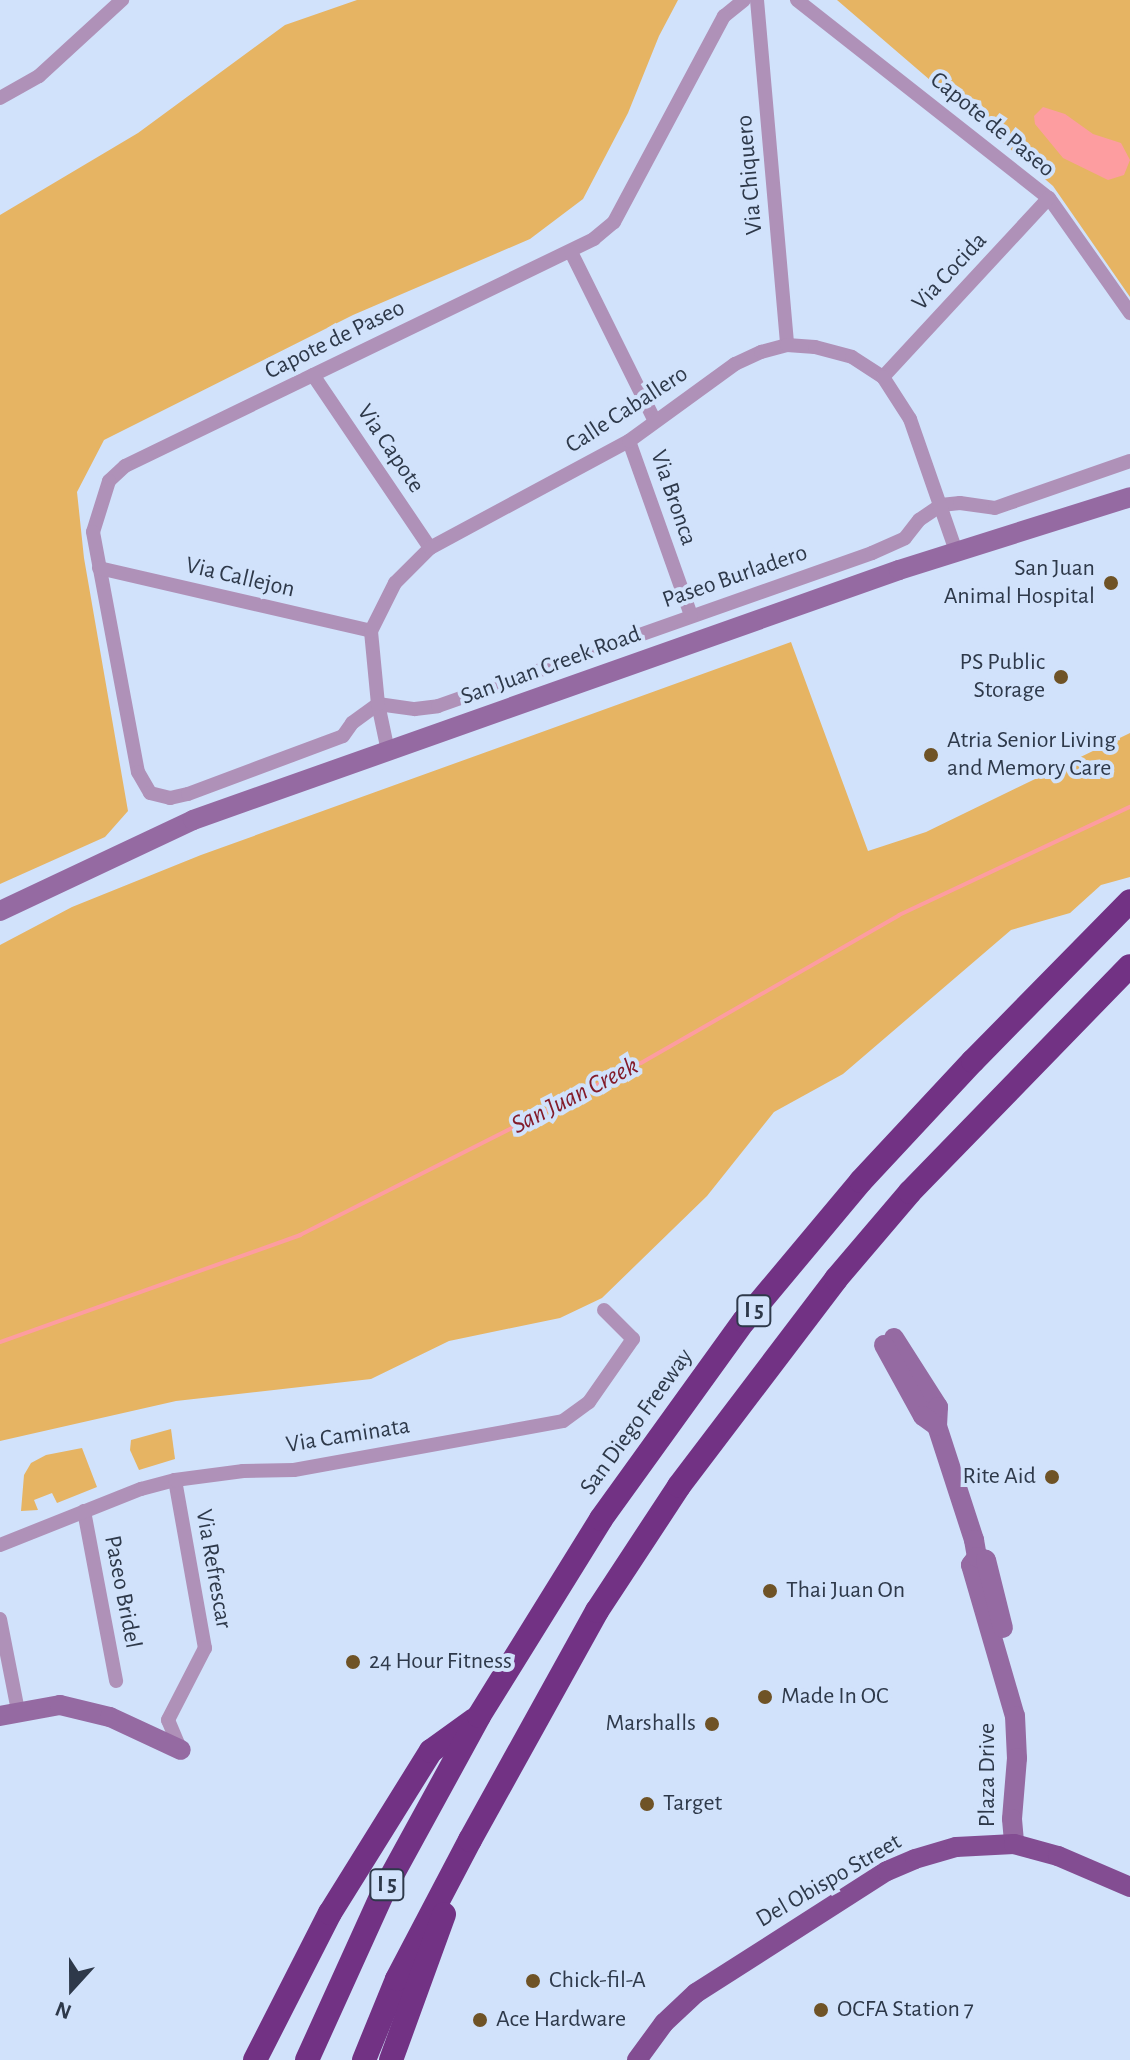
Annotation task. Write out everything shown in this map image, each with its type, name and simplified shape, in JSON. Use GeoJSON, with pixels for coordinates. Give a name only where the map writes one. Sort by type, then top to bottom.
{"type":"FeatureCollection","features":[{"type":"Feature","properties":{"kind":"highway","name":"San Diego Freeway"},"geometry":{"type":"LineString","coordinates":[[307,2060],[385,1888],[479,1716],[601,1519],[744,1321],[861,1181],[1082,947],[1130,901]]}},
{"type":"Feature","properties":{"kind":"highway","name":"I 5"},"geometry":{"type":"LineString","coordinates":[[364,2060],[397,1979],[470,1840],[597,1611],[679,1486],[836,1279],[910,1192],[1130,966]]}},
{"type":"Feature","properties":{"kind":"highway"},"geometry":{"type":"LineString","coordinates":[[255,2060],[330,1913],[431,1751],[479,1716]]}},
{"type":"Feature","properties":{"kind":"highway"},"geometry":{"type":"LineString","coordinates":[[391,2060],[470,1840]]}},
{"type":"Feature","properties":{"kind":"main road","name":"San Juan Creek Road"},"geometry":{"type":"LineString","coordinates":[[0,911],[193,820],[956,551],[1130,497]]}},
{"type":"Feature","properties":{"kind":"main road","name":"Plaza Drive"},"geometry":{"type":"LineString","coordinates":[[889,1341],[923,1416],[937,1426],[977,1557],[986,1560],[1027,1712],[1028,1778],[1024,1817],[1014,1844]]}},
{"type":"Feature","properties":{"kind":"main road"},"geometry":{"type":"LineString","coordinates":[[9,1714],[60,1705],[91,1711],[181,1750]]}},
{"type":"Feature","properties":{"kind":"main road","name":"Del Obispo Street"},"geometry":{"type":"LineString","coordinates":[[637,2060],[664,2023],[696,1993],[887,1871],[956,1847],[1014,1844],[1058,1856],[1130,1887]]}},
{"type":"Feature","properties":{"kind":"street"},"geometry":{"type":"LineString","coordinates":[[0,98],[39,76],[122,0]]}},
{"type":"Feature","properties":{"kind":"street","name":"Capote de Paseo"},"geometry":{"type":"LineString","coordinates":[[378,704],[352,723],[343,736],[188,794],[170,798],[150,793],[138,772],[93,532],[109,481],[125,466],[571,252],[614,222],[724,16],[744,0]]}},
{"type":"Feature","properties":{"kind":"street","name":"Via Chiquero"},"geometry":{"type":"LineString","coordinates":[[757,0],[787,345]]}},
{"type":"Feature","properties":{"kind":"street","name":"Capote de Paseo"},"geometry":{"type":"LineString","coordinates":[[797,0],[1049,198],[1130,313]]}},
{"type":"Feature","properties":{"kind":"street","name":"Via Cocida"},"geometry":{"type":"LineString","coordinates":[[883,377],[1049,198]]}},
{"type":"Feature","properties":{"kind":"street"},"geometry":{"type":"LineString","coordinates":[[571,252],[655,421]]}},
{"type":"Feature","properties":{"kind":"street","name":"Calle Caballero"},"geometry":{"type":"LineString","coordinates":[[371,631],[395,583],[430,548],[629,441],[735,364],[787,345],[815,347],[852,357],[883,377],[910,419],[956,551]]}},
{"type":"Feature","properties":{"kind":"street","name":"Via Capote"},"geometry":{"type":"LineString","coordinates":[[313,375],[430,548]]}},
{"type":"Feature","properties":{"kind":"street","name":"Via Bronca"},"geometry":{"type":"LineString","coordinates":[[629,441],[691,615]]}},
{"type":"Feature","properties":{"kind":"street"},"geometry":{"type":"LineString","coordinates":[[941,505],[960,503],[995,508],[1130,461]]}},
{"type":"Feature","properties":{"kind":"street","name":"Paseo Burladero"},"geometry":{"type":"LineString","coordinates":[[378,704],[415,709],[438,706],[892,544],[905,538],[919,520],[941,505]]}},
{"type":"Feature","properties":{"kind":"street","name":"Via Callejon"},"geometry":{"type":"LineString","coordinates":[[99,568],[371,631]]}},
{"type":"Feature","properties":{"kind":"street"},"geometry":{"type":"LineString","coordinates":[[371,631],[378,704],[388,751]]}},
{"type":"Feature","properties":{"kind":"street","name":"Via Caminata"},"geometry":{"type":"LineString","coordinates":[[0,1545],[84,1511],[175,1480],[243,1471],[294,1470],[563,1421],[589,1402],[633,1339],[604,1310]]}},
{"type":"Feature","properties":{"kind":"street","name":"Via Refrescar"},"geometry":{"type":"LineString","coordinates":[[175,1480],[205,1648],[168,1720],[181,1750]]}},
{"type":"Feature","properties":{"kind":"street","name":"Paseo Bridel"},"geometry":{"type":"LineString","coordinates":[[84,1511],[116,1681]]}},
{"type":"Feature","properties":{"kind":"street"},"geometry":{"type":"LineString","coordinates":[[0,1619],[9,1714]]}},
{"type":"Feature","properties":{"kind":"shaded area"},"geometry":{"type":"Polygon","coordinates":[[[357,0],[678,0],[659,36],[628,113],[583,199],[530,239],[353,315],[104,440],[77,492],[84,558],[128,811],[105,837],[0,884],[0,215],[138,133],[285,25],[357,0]]]}},
{"type":"Feature","properties":{"kind":"shaded area"},"geometry":{"type":"Polygon","coordinates":[[[837,0],[1130,0],[1130,297],[1053,186],[837,0]]]}},
{"type":"Feature","properties":{"kind":"shaded area"},"geometry":{"type":"Polygon","coordinates":[[[1043,107],[1065,114],[1093,134],[1121,143],[1130,160],[1124,175],[1108,180],[1063,158],[1035,124],[1034,116],[1043,107]]]}},
{"type":"Feature","properties":{"kind":"shaded area"},"geometry":{"type":"Polygon","coordinates":[[[791,642],[868,851],[926,832],[1130,733],[1130,877],[1101,885],[1070,913],[1011,930],[843,1074],[774,1112],[707,1196],[602,1298],[560,1318],[449,1341],[371,1379],[176,1401],[0,1441],[0,945],[72,907],[201,855],[791,642]]]}},
{"type":"Feature","properties":{"kind":"shaded area"},"geometry":{"type":"Polygon","coordinates":[[[171,1429],[175,1459],[139,1470],[130,1450],[131,1440],[171,1429]]]}},
{"type":"Feature","properties":{"kind":"shaded area"},"geometry":{"type":"Polygon","coordinates":[[[82,1448],[97,1487],[57,1503],[52,1493],[34,1500],[38,1510],[21,1511],[24,1475],[31,1463],[46,1455],[82,1448]]]}},
{"type":"Feature","properties":{"kind":"waterway","name":"San Juan Creek"},"geometry":{"type":"LineString","coordinates":[[0,1342],[300,1235],[641,1063],[899,915],[1130,807]]}},
{"type":"Feature","properties":{"kind":"place","name":"San Juan Animal Hospital"},"geometry":{"type":"Point","coordinates":[1111,583]}},
{"type":"Feature","properties":{"kind":"place","name":"PS Public Storage"},"geometry":{"type":"Point","coordinates":[1061,677]}},
{"type":"Feature","properties":{"kind":"place","name":"Atria Senior Living and Memory Care"},"geometry":{"type":"Point","coordinates":[931,755]}},
{"type":"Feature","properties":{"kind":"place","name":"Rite Aid"},"geometry":{"type":"Point","coordinates":[1052,1477]}},
{"type":"Feature","properties":{"kind":"place","name":"Thai Juan On"},"geometry":{"type":"Point","coordinates":[770,1591]}},
{"type":"Feature","properties":{"kind":"place","name":"24 Hour Fitness"},"geometry":{"type":"Point","coordinates":[353,1662]}},
{"type":"Feature","properties":{"kind":"place","name":"Made In OC"},"geometry":{"type":"Point","coordinates":[765,1697]}},
{"type":"Feature","properties":{"kind":"place","name":"Marshalls"},"geometry":{"type":"Point","coordinates":[712,1724]}},
{"type":"Feature","properties":{"kind":"place","name":"Target"},"geometry":{"type":"Point","coordinates":[647,1804]}},
{"type":"Feature","properties":{"kind":"place","name":"Chick-fil-A"},"geometry":{"type":"Point","coordinates":[533,1981]}},
{"type":"Feature","properties":{"kind":"place","name":"OCFA Station 7"},"geometry":{"type":"Point","coordinates":[821,2010]}},
{"type":"Feature","properties":{"kind":"place","name":"Ace Hardware"},"geometry":{"type":"Point","coordinates":[480,2020]}}]}
